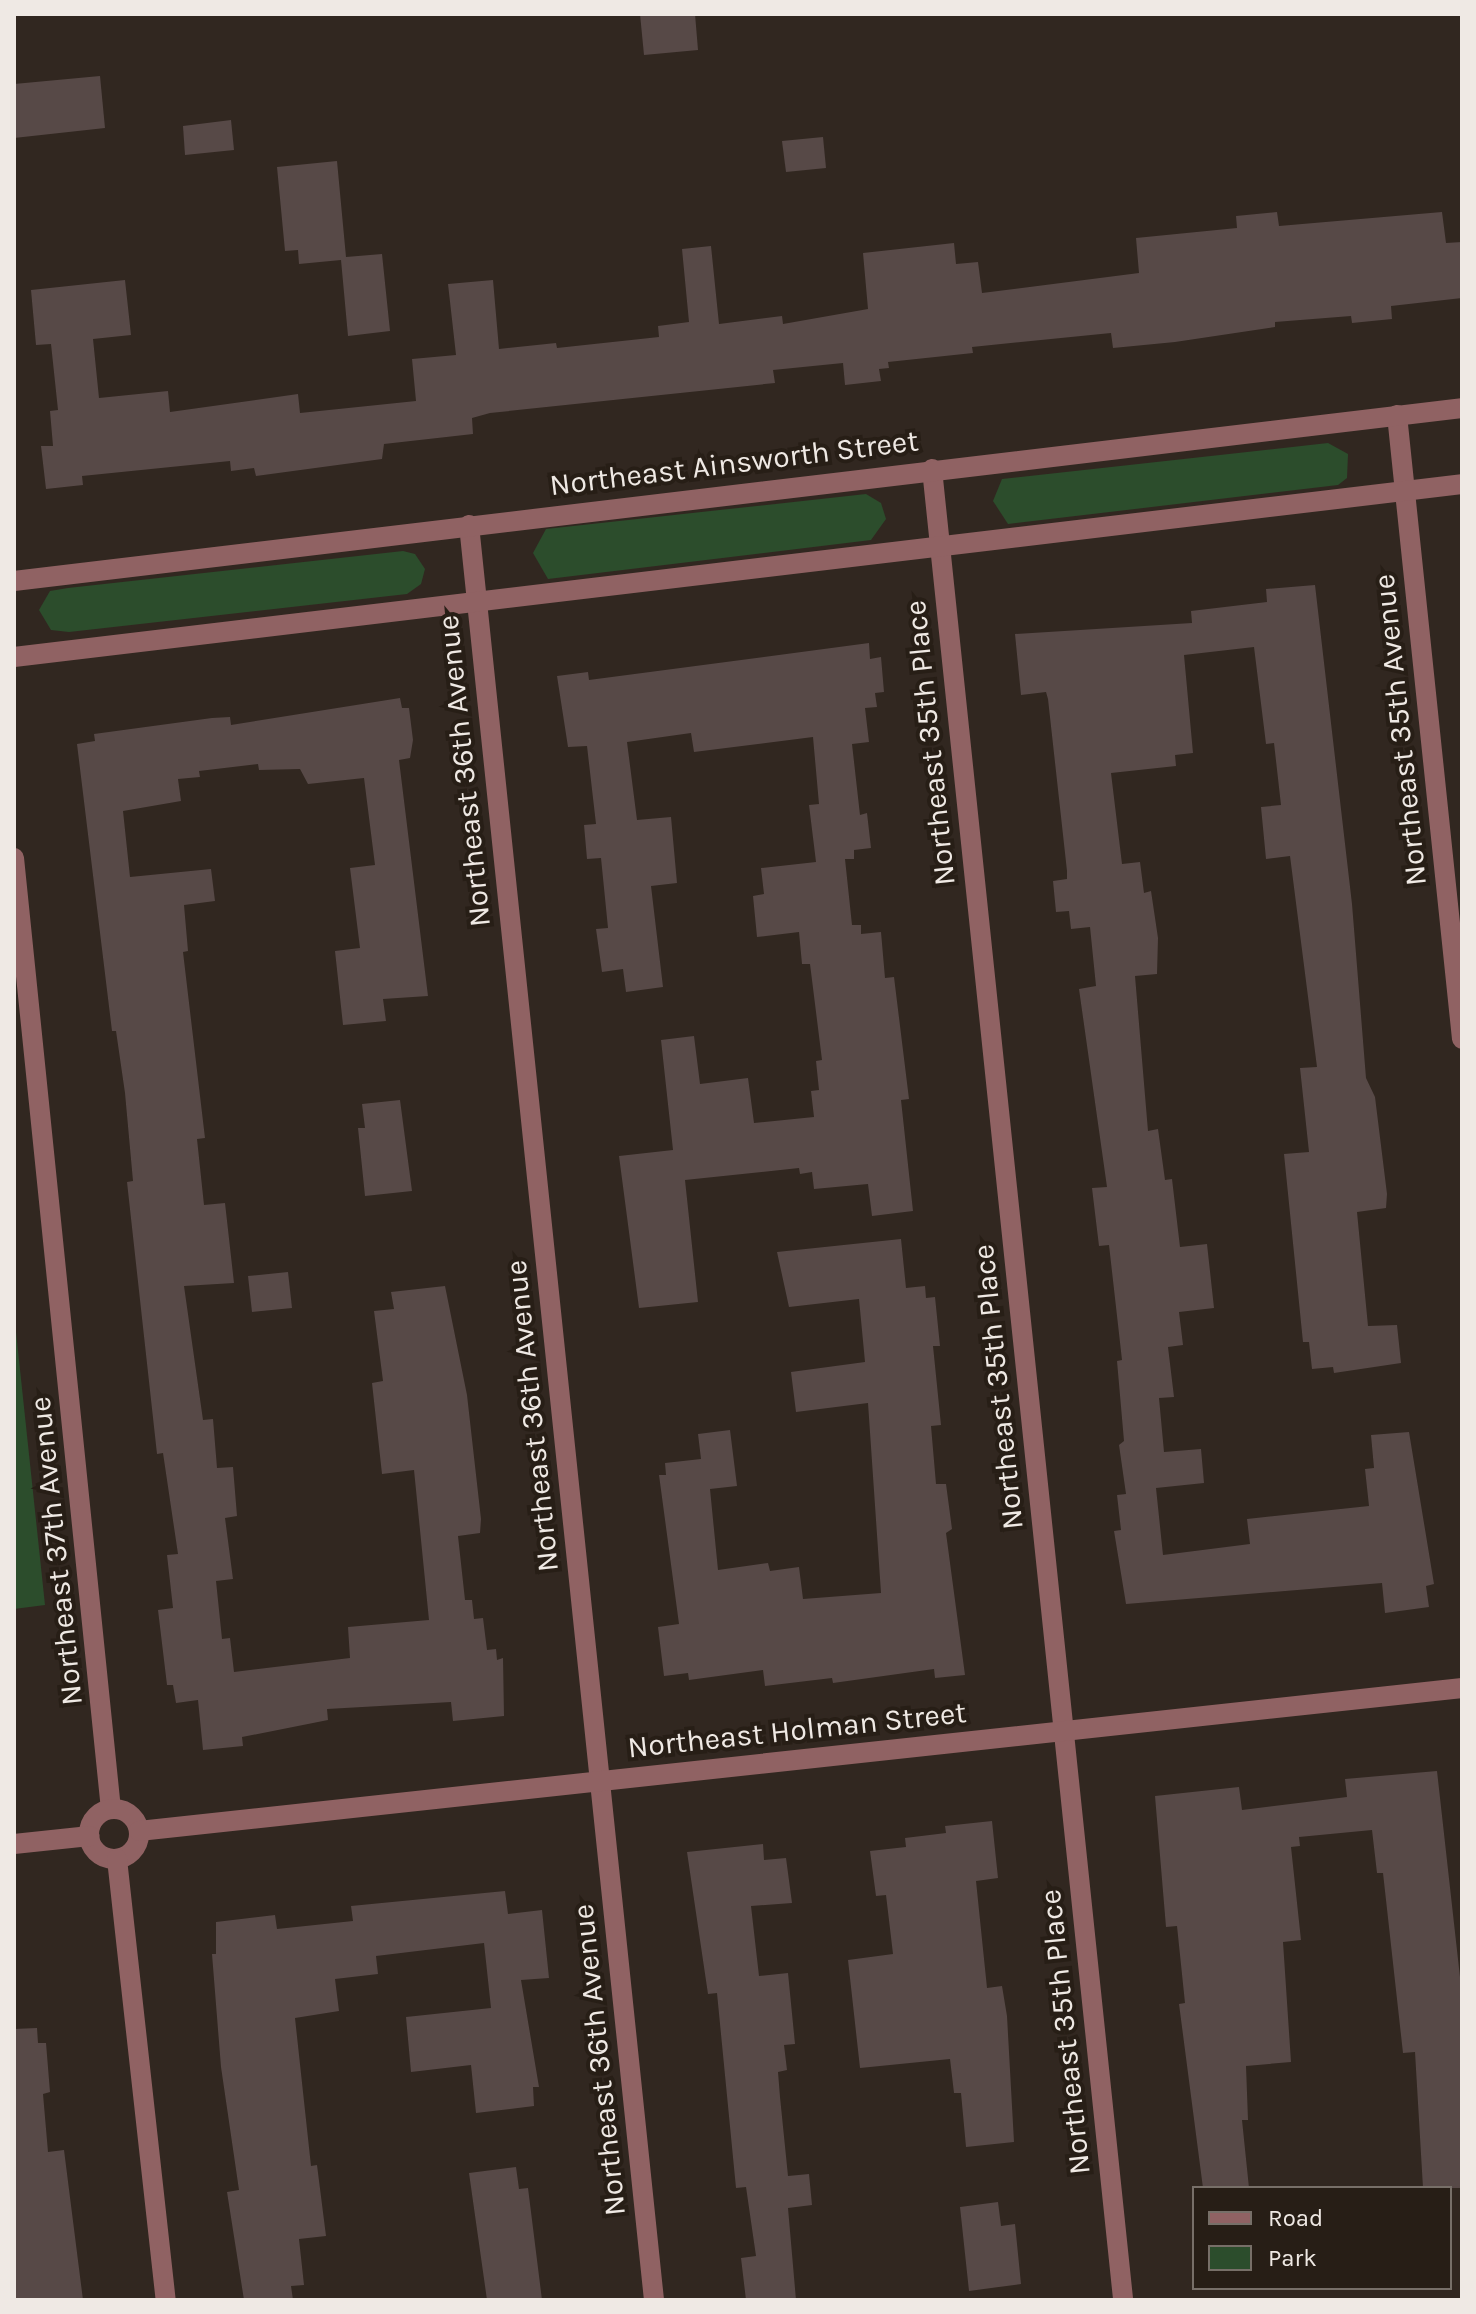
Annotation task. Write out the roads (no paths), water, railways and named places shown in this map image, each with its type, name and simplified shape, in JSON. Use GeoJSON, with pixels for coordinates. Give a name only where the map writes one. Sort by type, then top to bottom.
{"type":"FeatureCollection","features":[{"type":"Feature","properties":{"kind":"street","name":"Northeast Ainsworth Street"},"geometry":{"type":"LineString","coordinates":[[14,581],[1462,408]]}},
{"type":"Feature","properties":{"kind":"street","name":"Northeast 35th Avenue"},"geometry":{"type":"LineString","coordinates":[[1397,415],[1462,1039]]}},
{"type":"Feature","properties":{"kind":"street","name":"Northeast 35th Place"},"geometry":{"type":"LineString","coordinates":[[932,469],[1123,2300]]}},
{"type":"Feature","properties":{"kind":"street"},"geometry":{"type":"LineString","coordinates":[[14,657],[1462,484]]}},
{"type":"Feature","properties":{"kind":"street","name":"Northeast 36th Avenue"},"geometry":{"type":"LineString","coordinates":[[469,525],[654,2300]]}},
{"type":"Feature","properties":{"kind":"street","name":"Northeast 37th Avenue"},"geometry":{"type":"LineString","coordinates":[[14,858],[111,1809]]}},
{"type":"Feature","properties":{"kind":"street","name":"Northeast Holman Street"},"geometry":{"type":"LineString","coordinates":[[139,1831],[1462,1688]]}},
{"type":"Feature","properties":{"kind":"street"},"geometry":{"type":"LineString","coordinates":[[111,1809],[129,1814],[139,1831],[133,1850],[117,1859],[100,1854],[90,1836],[94,1820],[111,1809]]}},
{"type":"Feature","properties":{"kind":"street"},"geometry":{"type":"LineString","coordinates":[[14,1844],[90,1836]]}},
{"type":"Feature","properties":{"kind":"street"},"geometry":{"type":"LineString","coordinates":[[117,1859],[166,2300]]}}]}
